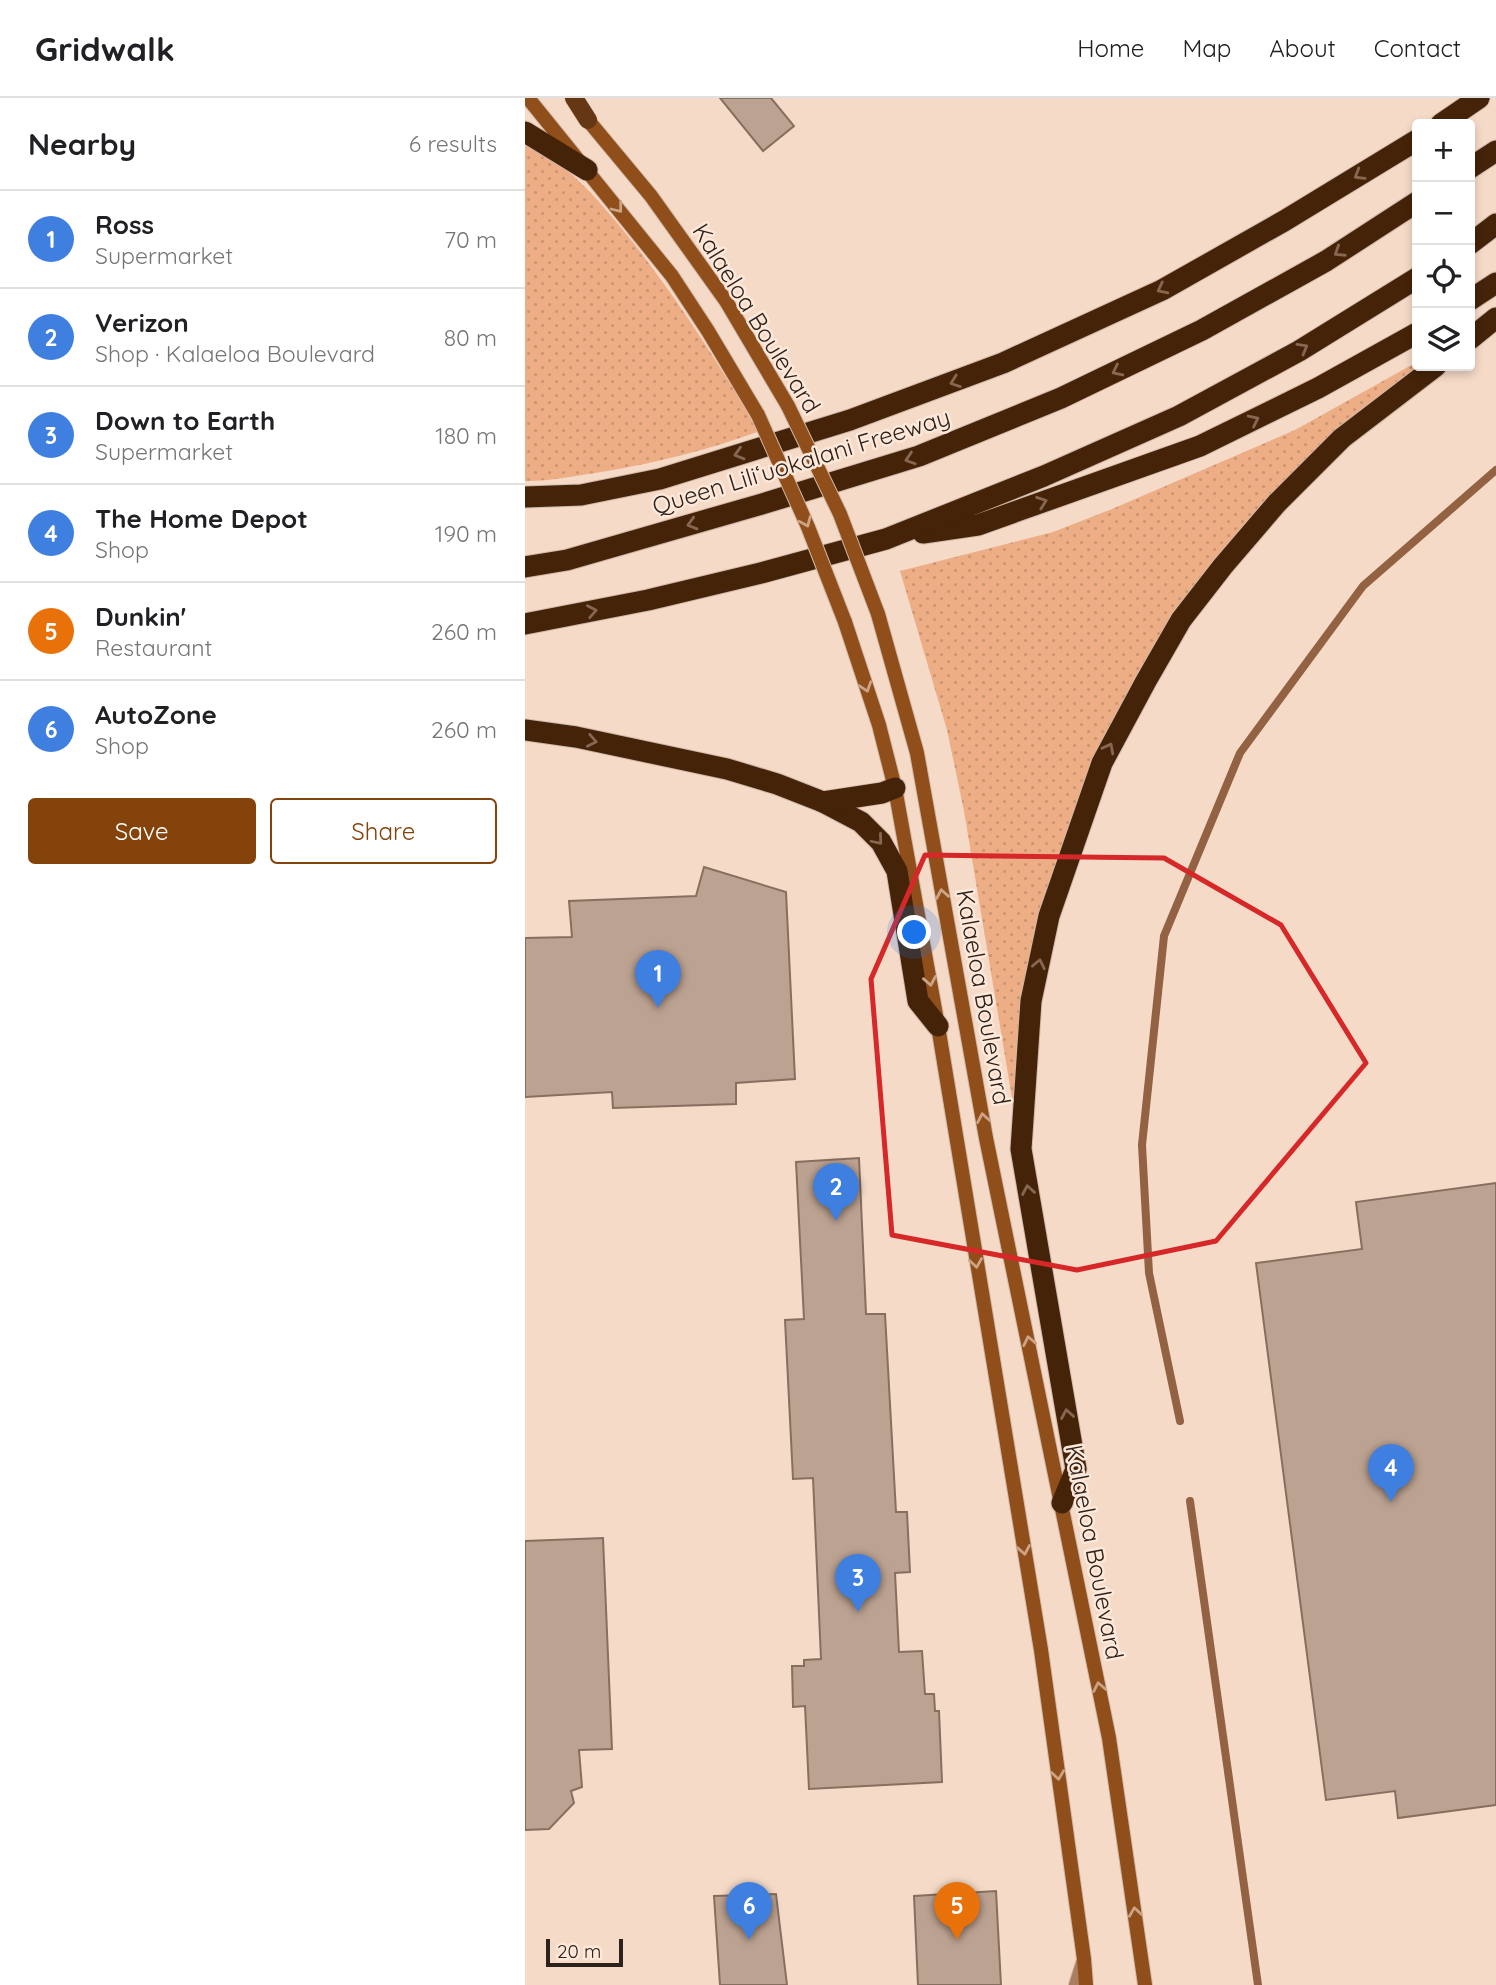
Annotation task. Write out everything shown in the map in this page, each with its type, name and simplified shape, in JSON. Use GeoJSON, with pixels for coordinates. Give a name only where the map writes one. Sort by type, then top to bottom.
{"type":"FeatureCollection","features":[{"type":"Feature","properties":{"kind":"highway"},"geometry":{"type":"LineString","coordinates":[[1448,119],[1479,98]]}},
{"type":"Feature","properties":{"kind":"highway"},"geometry":{"type":"LineString","coordinates":[[525,132],[587,170]]}},
{"type":"Feature","properties":{"kind":"highway"},"geometry":{"type":"LineString","coordinates":[[525,497],[581,495],[660,479],[851,420],[1003,363],[1162,290],[1284,221],[1412,142]]}},
{"type":"Feature","properties":{"kind":"highway"},"geometry":{"type":"LineString","coordinates":[[1475,165],[1496,151]]}},
{"type":"Feature","properties":{"kind":"highway","name":"Queen Liliʻuokalani Freeway"},"geometry":{"type":"LineString","coordinates":[[525,567],[567,560],[762,504],[919,456],[957,441],[1061,398],[1202,330],[1326,261],[1412,205]]}},
{"type":"Feature","properties":{"kind":"highway"},"geometry":{"type":"LineString","coordinates":[[1475,240],[1496,224]]}},
{"type":"Feature","properties":{"kind":"highway"},"geometry":{"type":"LineString","coordinates":[[886,539],[1044,475],[1179,416],[1299,351],[1412,281]]}},
{"type":"Feature","properties":{"kind":"highway"},"geometry":{"type":"LineString","coordinates":[[1475,297],[1496,283]]}},
{"type":"Feature","properties":{"kind":"highway"},"geometry":{"type":"LineString","coordinates":[[1475,335],[1496,318]]}},
{"type":"Feature","properties":{"kind":"highway"},"geometry":{"type":"LineString","coordinates":[[525,624],[649,600],[886,539],[978,525],[1200,446],[1318,388],[1412,336]]}},
{"type":"Feature","properties":{"kind":"highway"},"geometry":{"type":"LineString","coordinates":[[1062,1503],[1076,1469],[1021,1149],[1031,1001],[1049,916],[1102,763],[1181,621],[1223,566],[1277,503],[1342,438],[1429,371]]}},
{"type":"Feature","properties":{"kind":"highway"},"geometry":{"type":"LineString","coordinates":[[525,730],[576,737],[727,769],[823,802],[861,822],[881,842],[897,871],[919,1000],[938,1026]]}},
{"type":"Feature","properties":{"kind":"highway"},"geometry":{"type":"LineString","coordinates":[[823,802],[895,789]]}},
{"type":"Feature","properties":{"kind":"main road","name":"Kalaeloa Boulevard"},"geometry":{"type":"LineString","coordinates":[[528,98],[672,276],[758,415],[808,527],[845,622],[879,725],[895,789],[938,1026],[1041,1650],[1086,1985]]}},
{"type":"Feature","properties":{"kind":"main road"},"geometry":{"type":"LineString","coordinates":[[571,98],[588,120]]}},
{"type":"Feature","properties":{"kind":"main road","name":"Kalaeloa Boulevard"},"geometry":{"type":"LineString","coordinates":[[588,120],[651,196],[726,301],[788,406],[840,514],[878,614],[917,753],[986,1138],[1109,1738],[1146,1983]]}},
{"type":"Feature","properties":{"kind":"street"},"geometry":{"type":"LineString","coordinates":[[1076,1985],[1084,1959]]}},
{"type":"Feature","properties":{"kind":"highlighted area"},"geometry":{"type":"Polygon","coordinates":[[[925,855],[1164,858],[1281,925],[1366,1063],[1216,1241],[1077,1270],[892,1235],[871,979],[925,855]]]}},
{"type":"Feature","properties":{"kind":"shaded area"},"geometry":{"type":"Polygon","coordinates":[[[525,142],[569,172],[627,235],[680,307],[760,431],[701,450],[642,464],[563,478],[525,481],[525,142]]]}},
{"type":"Feature","properties":{"kind":"shaded area"},"geometry":{"type":"Polygon","coordinates":[[[1412,365],[1412,371],[1422,371],[1246,530],[1081,805],[1022,1094],[1012,1098],[964,811],[947,730],[900,571],[1053,532],[1295,430],[1412,365]]]}},
{"type":"Feature","properties":{"kind":"building"},"geometry":{"type":"Polygon","coordinates":[[[720,98],[771,98],[794,126],[763,151],[720,98]]]}},
{"type":"Feature","properties":{"kind":"building"},"geometry":{"type":"Polygon","coordinates":[[[704,867],[786,892],[795,1079],[736,1083],[736,1104],[613,1108],[612,1092],[525,1097],[525,938],[572,937],[569,901],[696,896],[704,867]]]}},
{"type":"Feature","properties":{"kind":"building"},"geometry":{"type":"Polygon","coordinates":[[[859,1158],[866,1314],[885,1314],[896,1512],[907,1512],[910,1572],[895,1573],[899,1652],[922,1651],[925,1694],[934,1694],[935,1711],[939,1711],[942,1782],[809,1789],[805,1706],[793,1707],[792,1666],[804,1666],[804,1660],[821,1659],[813,1478],[793,1479],[785,1320],[804,1319],[796,1162],[859,1158]]]}},
{"type":"Feature","properties":{"kind":"building"},"geometry":{"type":"Polygon","coordinates":[[[1496,1183],[1496,1805],[1398,1818],[1395,1791],[1326,1800],[1256,1263],[1362,1249],[1356,1202],[1496,1183]]]}},
{"type":"Feature","properties":{"kind":"building"},"geometry":{"type":"Polygon","coordinates":[[[603,1538],[612,1749],[579,1750],[582,1787],[571,1791],[574,1803],[549,1829],[525,1830],[525,1541],[603,1538]]]}},
{"type":"Feature","properties":{"kind":"building"},"geometry":{"type":"Polygon","coordinates":[[[996,1891],[1001,1985],[918,1985],[914,1896],[996,1891]]]}},
{"type":"Feature","properties":{"kind":"building"},"geometry":{"type":"Polygon","coordinates":[[[776,1894],[787,1985],[720,1985],[714,1896],[776,1894]]]}},
{"type":"Feature","properties":{"kind":"waterway"},"geometry":{"type":"LineString","coordinates":[[1180,1421],[1149,1273],[1142,1145],[1164,936],[1240,753],[1363,586],[1496,470]]}},
{"type":"Feature","properties":{"kind":"waterway"},"geometry":{"type":"LineString","coordinates":[[1190,1501],[1258,1985]]}},
{"type":"Feature","properties":{"kind":"place","name":"Ross"},"geometry":{"type":"Point","coordinates":[658,1008]}},
{"type":"Feature","properties":{"kind":"place","name":"Verizon"},"geometry":{"type":"Point","coordinates":[836,1221]}},
{"type":"Feature","properties":{"kind":"place","name":"The Home Depot"},"geometry":{"type":"Point","coordinates":[1391,1502]}},
{"type":"Feature","properties":{"kind":"place","name":"Down to Earth"},"geometry":{"type":"Point","coordinates":[858,1612]}},
{"type":"Feature","properties":{"kind":"place","name":"AutoZone"},"geometry":{"type":"Point","coordinates":[749,1940]}},
{"type":"Feature","properties":{"kind":"place","name":"Dunkin'"},"geometry":{"type":"Point","coordinates":[957,1940]}}]}
